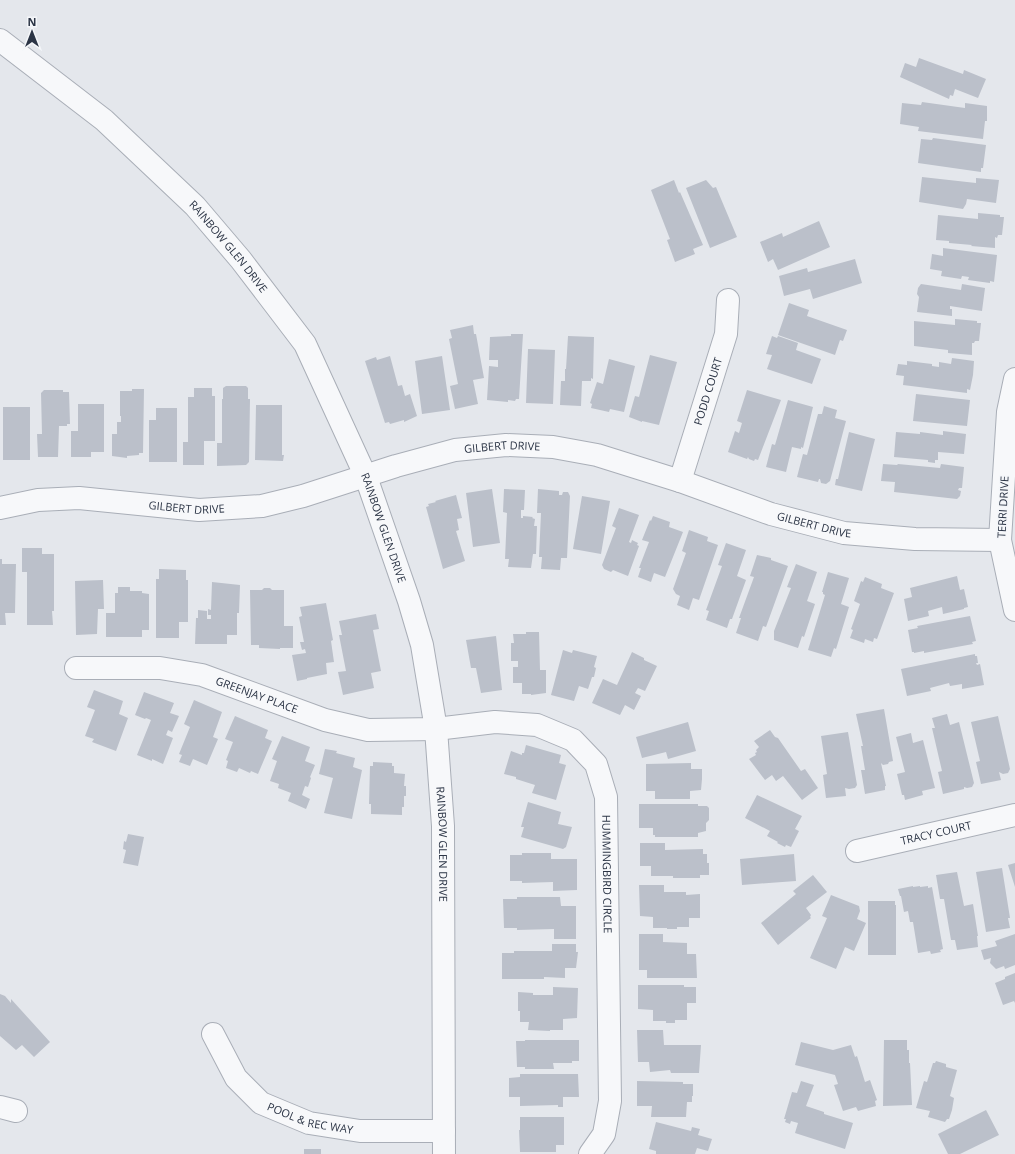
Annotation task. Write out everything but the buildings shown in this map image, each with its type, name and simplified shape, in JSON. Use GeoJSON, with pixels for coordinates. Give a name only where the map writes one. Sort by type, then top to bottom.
{"type":"FeatureCollection","features":[{"type":"Feature","properties":{"kind":"street","name":"RAINBOW GLEN DRIVE"},"geometry":{"type":"LineString","coordinates":[[0,40],[104,120],[195,206],[241,260],[305,344],[366,477],[409,601],[422,645],[436,729],[443,826],[444,1154]]}},
{"type":"Feature","properties":{"kind":"street","name":"PODD COURT"},"geometry":{"type":"LineString","coordinates":[[680,481],[726,334],[728,300]]}},
{"type":"Feature","properties":{"kind":"street","name":"TERRI DRIVE"},"geometry":{"type":"LineString","coordinates":[[1015,379],[1008,412],[1000,540],[1015,610]]}},
{"type":"Feature","properties":{"kind":"street","name":"GILBERT DRIVE"},"geometry":{"type":"LineString","coordinates":[[0,508],[38,500],[79,498],[199,510],[262,506],[303,496],[366,477],[396,466],[455,450],[506,444],[553,447],[597,456],[680,481],[771,514],[844,533],[915,539],[1000,540]]}},
{"type":"Feature","properties":{"kind":"street","name":"GREENJAY PLACE"},"geometry":{"type":"LineString","coordinates":[[76,668],[160,668],[202,675],[325,720],[368,730],[436,729]]}},
{"type":"Feature","properties":{"kind":"street","name":"HUMMINGBIRD CIRCLE"},"geometry":{"type":"LineString","coordinates":[[436,729],[495,722],[537,724],[573,740],[596,764],[606,797],[610,1101],[604,1134],[590,1154]]}},
{"type":"Feature","properties":{"kind":"street","name":"TRACY COURT"},"geometry":{"type":"LineString","coordinates":[[857,851],[1015,814]]}},
{"type":"Feature","properties":{"kind":"street","name":"POOL & REC WAY"},"geometry":{"type":"LineString","coordinates":[[213,1034],[236,1078],[261,1102],[309,1123],[360,1132],[444,1132]]}}]}
